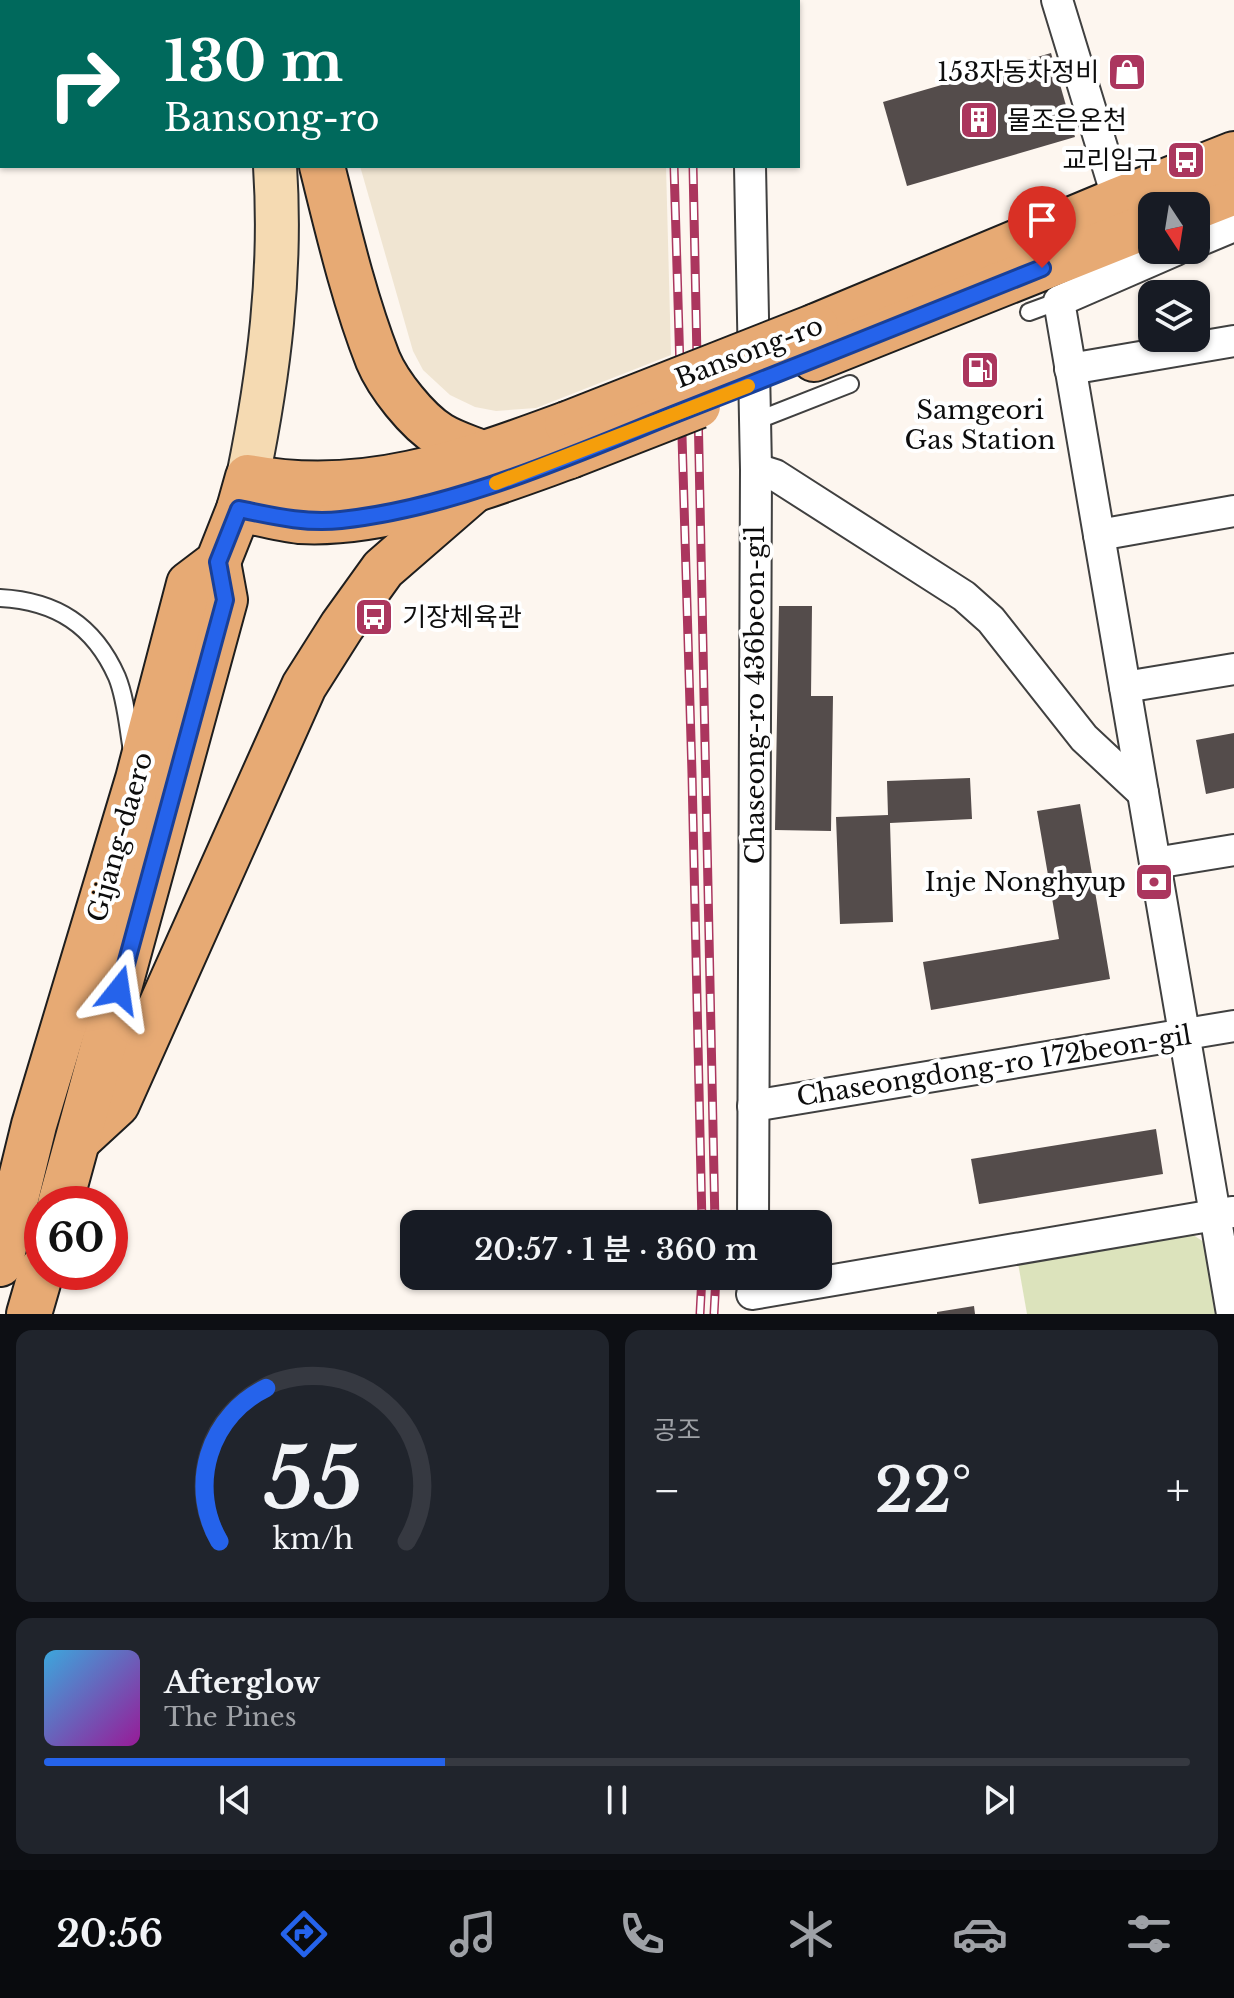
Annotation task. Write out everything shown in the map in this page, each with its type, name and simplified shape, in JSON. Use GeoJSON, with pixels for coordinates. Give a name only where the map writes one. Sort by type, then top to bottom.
{"type":"FeatureCollection","features":[{"type":"Feature","properties":{"kind":"main road","name":"Bansong-ro"},"geometry":{"type":"LineString","coordinates":[[244,493],[299,521],[341,520],[398,510],[479,472],[1133,219],[1234,154]]}},
{"type":"Feature","properties":{"kind":"main road","name":"Gijang-daero"},"geometry":{"type":"LineString","coordinates":[[65,1186],[225,600],[218,562],[244,493],[262,410],[275,312],[278,214],[275,168]]}},
{"type":"Feature","properties":{"kind":"main road"},"geometry":{"type":"LineString","coordinates":[[79,1139],[117,1104],[311,674],[383,569],[479,472],[392,386],[379,361],[323,168]]}},
{"type":"Feature","properties":{"kind":"main road"},"geometry":{"type":"LineString","coordinates":[[1210,201],[1234,192]]}},
{"type":"Feature","properties":{"kind":"main road","name":"Gijang-daero"},"geometry":{"type":"LineString","coordinates":[[0,1264],[34,1125],[138,779],[189,584],[218,562]]}},
{"type":"Feature","properties":{"kind":"main road"},"geometry":{"type":"LineString","coordinates":[[29,1314],[36,1290]]}},
{"type":"Feature","properties":{"kind":"street"},"geometry":{"type":"LineString","coordinates":[[1057,0],[1133,219]]}},
{"type":"Feature","properties":{"kind":"street","name":"Chaseong-ro 436beon-gil"},"geometry":{"type":"LineString","coordinates":[[750,168],[756,469],[753,1210]]}},
{"type":"Feature","properties":{"kind":"street"},"geometry":{"type":"LineString","coordinates":[[1210,236],[1234,226]]}},
{"type":"Feature","properties":{"kind":"street"},"geometry":{"type":"LineString","coordinates":[[1144,264],[1059,301],[1184,1034],[1224,1213],[1232,1314]]}},
{"type":"Feature","properties":{"kind":"street"},"geometry":{"type":"LineString","coordinates":[[1070,369],[1234,341]]}},
{"type":"Feature","properties":{"kind":"street"},"geometry":{"type":"LineString","coordinates":[[756,469],[775,475],[964,596],[991,620],[1084,738],[1143,793]]}},
{"type":"Feature","properties":{"kind":"street"},"geometry":{"type":"LineString","coordinates":[[1099,535],[1234,511]]}},
{"type":"Feature","properties":{"kind":"street"},"geometry":{"type":"LineString","coordinates":[[1125,687],[1234,669]]}},
{"type":"Feature","properties":{"kind":"street"},"geometry":{"type":"LineString","coordinates":[[1155,863],[1234,850]]}},
{"type":"Feature","properties":{"kind":"street","name":"Chaseongdong-ro 172beon-gil"},"geometry":{"type":"LineString","coordinates":[[753,1106],[1234,1026]]}},
{"type":"Feature","properties":{"kind":"street"},"geometry":{"type":"LineString","coordinates":[[752,1295],[1224,1213]]}},
{"type":"Feature","properties":{"kind":"lane"},"geometry":{"type":"LineString","coordinates":[[1029,312],[1059,301]]}},
{"type":"Feature","properties":{"kind":"lane"},"geometry":{"type":"LineString","coordinates":[[753,422],[850,384]]}},
{"type":"Feature","properties":{"kind":"lane"},"geometry":{"type":"LineString","coordinates":[[0,598],[21,599],[63,612],[94,639],[118,679],[138,779]]}},
{"type":"Feature","properties":{"kind":"shaded area"},"geometry":{"type":"Polygon","coordinates":[[[361,168],[666,168],[671,355],[536,408],[496,411],[475,407],[450,395],[423,370],[413,351],[361,168]]]}},
{"type":"Feature","properties":{"kind":"green space"},"geometry":{"type":"Polygon","coordinates":[[[1190,1233],[1204,1242],[1215,1314],[1027,1314],[1018,1263],[1190,1233]]]}},
{"type":"Feature","properties":{"kind":"building","name":"물조은온천"},"geometry":{"type":"Polygon","coordinates":[[[1051,53],[1075,137],[907,186],[883,102],[1051,53]]]}},
{"type":"Feature","properties":{"kind":"building"},"geometry":{"type":"Polygon","coordinates":[[[779,606],[812,606],[811,696],[833,696],[831,831],[775,830],[779,606]]]}},
{"type":"Feature","properties":{"kind":"building"},"geometry":{"type":"Polygon","coordinates":[[[1234,733],[1234,788],[1206,794],[1196,740],[1234,733]]]}},
{"type":"Feature","properties":{"kind":"building"},"geometry":{"type":"Polygon","coordinates":[[[970,778],[972,819],[890,823],[893,922],[840,924],[836,817],[888,815],[887,781],[970,778]]]}},
{"type":"Feature","properties":{"kind":"building"},"geometry":{"type":"Polygon","coordinates":[[[1080,804],[1110,979],[931,1010],[923,962],[1059,939],[1037,811],[1080,804]]]}},
{"type":"Feature","properties":{"kind":"building"},"geometry":{"type":"Polygon","coordinates":[[[1156,1129],[1163,1174],[979,1204],[971,1159],[1156,1129]]]}},
{"type":"Feature","properties":{"kind":"building"},"geometry":{"type":"Polygon","coordinates":[[[974,1306],[975,1314],[937,1314],[937,1312],[974,1306]]]}},
{"type":"Feature","properties":{"kind":"railway"},"geometry":{"type":"LineString","coordinates":[[674,168],[702,1210]]}},
{"type":"Feature","properties":{"kind":"railway"},"geometry":{"type":"LineString","coordinates":[[693,168],[715,1210]]}},
{"type":"Feature","properties":{"kind":"railway"},"geometry":{"type":"LineString","coordinates":[[700,1314],[701,1290]]}},
{"type":"Feature","properties":{"kind":"railway"},"geometry":{"type":"LineString","coordinates":[[714,1314],[715,1290]]}},
{"type":"Feature","properties":{"kind":"slow traffic"},"geometry":{"type":"LineString","coordinates":[[496,483],[748,386]]}},
{"type":"Feature","properties":{"kind":"place","name":"153자동차정비"},"geometry":{"type":"Point","coordinates":[1127,72]}},
{"type":"Feature","properties":{"kind":"place","name":"물조은온천"},"geometry":{"type":"Point","coordinates":[979,120]}},
{"type":"Feature","properties":{"kind":"place","name":"교리입구"},"geometry":{"type":"Point","coordinates":[1186,160]}},
{"type":"Feature","properties":{"kind":"place","name":"Samgeori Gas Station"},"geometry":{"type":"Point","coordinates":[980,370]}},
{"type":"Feature","properties":{"kind":"place","name":"기장체육관"},"geometry":{"type":"Point","coordinates":[374,617]}},
{"type":"Feature","properties":{"kind":"place","name":"Inje Nonghyup"},"geometry":{"type":"Point","coordinates":[1154,882]}},
{"type":"Feature","properties":{"kind":"route"},"geometry":{"type":"LineString","coordinates":[[119,990],[225,600],[218,562],[239,509],[299,521],[341,520],[398,510],[474,490],[570,456],[1042,268]]}}]}
